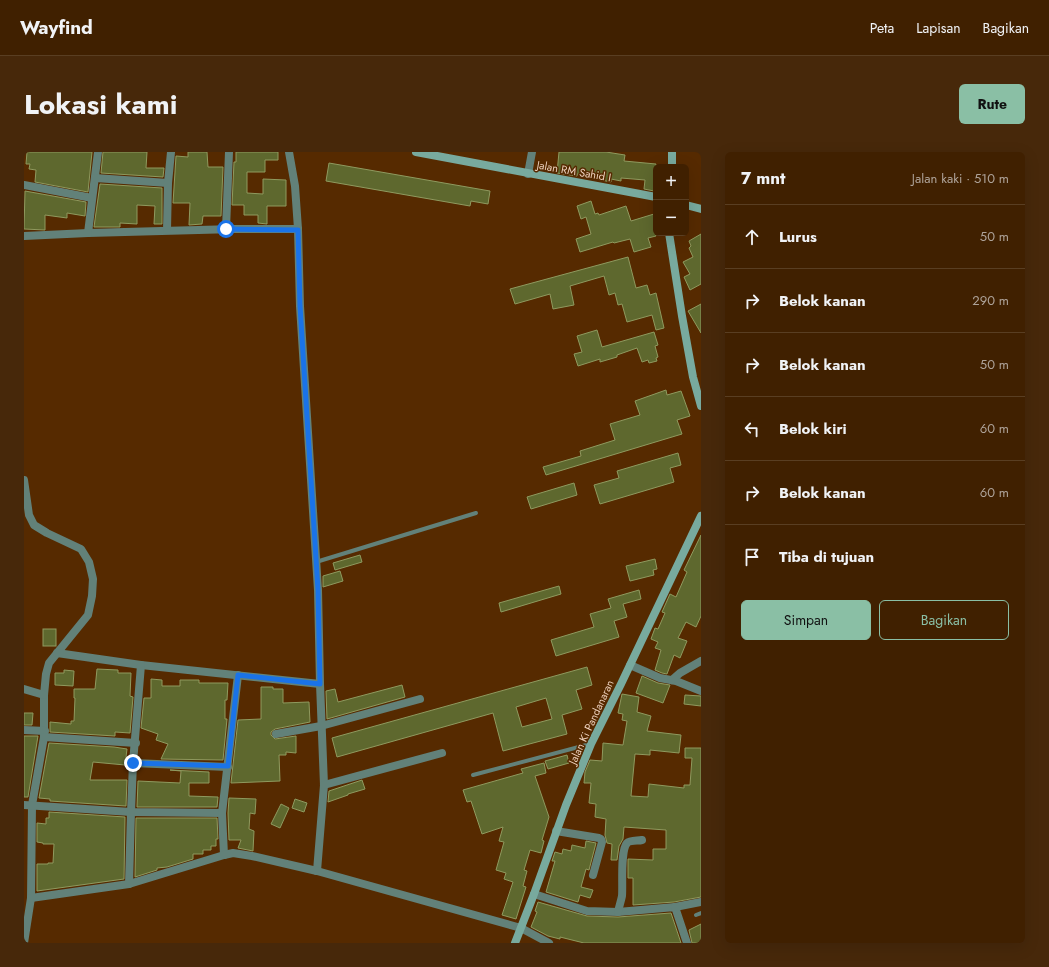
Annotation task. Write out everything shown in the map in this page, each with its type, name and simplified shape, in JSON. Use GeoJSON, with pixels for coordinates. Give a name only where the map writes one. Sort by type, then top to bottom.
{"type":"FeatureCollection","features":[{"type":"Feature","properties":{"kind":"main road","name":"Jalan RM Sahid I"},"geometry":{"type":"LineString","coordinates":[[416,152],[652,196]]}},
{"type":"Feature","properties":{"kind":"main road"},"geometry":{"type":"LineString","coordinates":[[672,152],[672,164]]}},
{"type":"Feature","properties":{"kind":"main road"},"geometry":{"type":"LineString","coordinates":[[689,206],[701,209]]}},
{"type":"Feature","properties":{"kind":"main road"},"geometry":{"type":"LineString","coordinates":[[669,236],[693,377],[701,406]]}},
{"type":"Feature","properties":{"kind":"main road","name":"Jalan Ki Pandanaran"},"geometry":{"type":"LineString","coordinates":[[515,943],[556,831],[591,744],[701,516]]}},
{"type":"Feature","properties":{"kind":"street"},"geometry":{"type":"LineString","coordinates":[[88,233],[98,152]]}},
{"type":"Feature","properties":{"kind":"street"},"geometry":{"type":"LineString","coordinates":[[167,230],[168,183],[171,152]]}},
{"type":"Feature","properties":{"kind":"street"},"geometry":{"type":"LineString","coordinates":[[226,229],[229,152]]}},
{"type":"Feature","properties":{"kind":"street"},"geometry":{"type":"LineString","coordinates":[[289,152],[295,186],[298,230],[300,306],[316,562],[324,786],[317,871]]}},
{"type":"Feature","properties":{"kind":"street"},"geometry":{"type":"LineString","coordinates":[[528,174],[532,152]]}},
{"type":"Feature","properties":{"kind":"street"},"geometry":{"type":"LineString","coordinates":[[95,178],[168,183]]}},
{"type":"Feature","properties":{"kind":"street"},"geometry":{"type":"LineString","coordinates":[[24,185],[92,198]]}},
{"type":"Feature","properties":{"kind":"street"},"geometry":{"type":"LineString","coordinates":[[24,236],[167,230],[298,230]]}},
{"type":"Feature","properties":{"kind":"street"},"geometry":{"type":"LineString","coordinates":[[24,480],[29,515],[34,524],[47,533],[81,549],[89,562],[93,579],[92,596],[88,615],[68,641],[56,653],[46,674],[44,695],[44,734],[28,805],[31,898],[24,943]]}},
{"type":"Feature","properties":{"kind":"street"},"geometry":{"type":"LineString","coordinates":[[56,653],[141,665],[320,684]]}},
{"type":"Feature","properties":{"kind":"street"},"geometry":{"type":"LineString","coordinates":[[672,680],[680,672],[701,661]]}},
{"type":"Feature","properties":{"kind":"street"},"geometry":{"type":"LineString","coordinates":[[130,884],[130,812],[141,665]]}},
{"type":"Feature","properties":{"kind":"street"},"geometry":{"type":"LineString","coordinates":[[630,665],[660,678],[672,680],[701,691]]}},
{"type":"Feature","properties":{"kind":"street"},"geometry":{"type":"LineString","coordinates":[[224,855],[222,813],[238,675]]}},
{"type":"Feature","properties":{"kind":"street"},"geometry":{"type":"LineString","coordinates":[[24,689],[44,695]]}},
{"type":"Feature","properties":{"kind":"street"},"geometry":{"type":"LineString","coordinates":[[276,734],[321,726],[420,699]]}},
{"type":"Feature","properties":{"kind":"street"},"geometry":{"type":"LineString","coordinates":[[24,730],[44,734],[136,744]]}},
{"type":"Feature","properties":{"kind":"street"},"geometry":{"type":"LineString","coordinates":[[324,786],[442,753]]}},
{"type":"Feature","properties":{"kind":"street"},"geometry":{"type":"LineString","coordinates":[[133,763],[228,766]]}},
{"type":"Feature","properties":{"kind":"street"},"geometry":{"type":"LineString","coordinates":[[28,805],[130,812],[222,813]]}},
{"type":"Feature","properties":{"kind":"street"},"geometry":{"type":"LineString","coordinates":[[556,831],[601,839],[602,842],[593,875]]}},
{"type":"Feature","properties":{"kind":"street"},"geometry":{"type":"LineString","coordinates":[[618,912],[622,896],[623,863],[626,844],[630,841],[642,840]]}},
{"type":"Feature","properties":{"kind":"street"},"geometry":{"type":"LineString","coordinates":[[31,898],[130,884],[224,855],[240,854],[317,871],[521,928],[549,943]]}},
{"type":"Feature","properties":{"kind":"street"},"geometry":{"type":"LineString","coordinates":[[534,894],[587,911],[618,912],[675,907],[701,902]]}},
{"type":"Feature","properties":{"kind":"street"},"geometry":{"type":"LineString","coordinates":[[675,907],[687,943]]}},
{"type":"Feature","properties":{"kind":"lane"},"geometry":{"type":"LineString","coordinates":[[316,562],[476,513]]}},
{"type":"Feature","properties":{"kind":"lane"},"geometry":{"type":"LineString","coordinates":[[472,775],[591,744]]}},
{"type":"Feature","properties":{"kind":"lane"},"geometry":{"type":"LineString","coordinates":[[696,915],[701,914]]}},
{"type":"Feature","properties":{"kind":"building"},"geometry":{"type":"Polygon","coordinates":[[[27,152],[92,152],[88,192],[35,182],[36,170],[29,169],[30,164],[26,164],[27,152]]]}},
{"type":"Feature","properties":{"kind":"building"},"geometry":{"type":"Polygon","coordinates":[[[103,152],[147,152],[146,168],[164,168],[163,177],[101,173],[103,152]]]}},
{"type":"Feature","properties":{"kind":"building"},"geometry":{"type":"Polygon","coordinates":[[[188,152],[207,152],[208,167],[223,167],[221,216],[203,216],[202,224],[189,225],[190,203],[173,203],[176,156],[188,157],[188,152]]]}},
{"type":"Feature","properties":{"kind":"building"},"geometry":{"type":"Polygon","coordinates":[[[236,152],[278,152],[278,160],[265,160],[265,172],[247,172],[247,193],[263,194],[263,179],[286,180],[286,206],[267,206],[267,224],[258,223],[258,215],[244,215],[244,205],[232,205],[234,162],[236,162],[236,152]]]}},
{"type":"Feature","properties":{"kind":"building"},"geometry":{"type":"Polygon","coordinates":[[[559,152],[606,152],[625,155],[624,161],[656,164],[653,164],[653,191],[644,189],[645,180],[621,178],[621,181],[611,179],[611,182],[596,179],[597,175],[577,174],[577,176],[557,173],[559,152]]]}},
{"type":"Feature","properties":{"kind":"building"},"geometry":{"type":"Polygon","coordinates":[[[329,163],[490,191],[488,204],[471,201],[470,206],[326,181],[329,163]]]}},
{"type":"Feature","properties":{"kind":"building"},"geometry":{"type":"Polygon","coordinates":[[[100,184],[162,188],[162,224],[154,224],[155,206],[137,205],[137,224],[120,223],[120,227],[94,227],[100,184]]]}},
{"type":"Feature","properties":{"kind":"building"},"geometry":{"type":"Polygon","coordinates":[[[25,191],[86,202],[85,216],[67,213],[67,218],[45,215],[45,230],[24,229],[25,191]]]}},
{"type":"Feature","properties":{"kind":"building"},"geometry":{"type":"Polygon","coordinates":[[[591,201],[595,214],[598,213],[599,215],[626,206],[631,221],[653,214],[653,236],[656,236],[648,238],[651,247],[634,252],[630,239],[613,242],[580,252],[576,239],[591,234],[586,217],[581,219],[577,206],[591,201]]]}},
{"type":"Feature","properties":{"kind":"building"},"geometry":{"type":"Polygon","coordinates":[[[701,234],[701,284],[690,290],[684,277],[690,274],[683,262],[693,257],[689,248],[691,246],[689,241],[701,234]]]}},
{"type":"Feature","properties":{"kind":"building"},"geometry":{"type":"Polygon","coordinates":[[[628,257],[636,288],[647,285],[650,295],[656,293],[664,328],[656,330],[652,315],[627,322],[622,304],[618,305],[615,293],[609,295],[604,276],[570,286],[574,305],[553,309],[550,294],[515,304],[510,289],[628,257]]]}},
{"type":"Feature","properties":{"kind":"building"},"geometry":{"type":"Polygon","coordinates":[[[701,304],[701,333],[688,311],[701,304]]]}},
{"type":"Feature","properties":{"kind":"building"},"geometry":{"type":"Polygon","coordinates":[[[597,330],[602,347],[654,332],[658,345],[655,346],[658,357],[656,358],[657,361],[649,363],[648,360],[642,362],[637,348],[617,355],[617,357],[600,362],[600,359],[578,366],[574,354],[582,352],[577,336],[597,330]]]}},
{"type":"Feature","properties":{"kind":"building"},"geometry":{"type":"Polygon","coordinates":[[[666,390],[667,395],[681,391],[690,416],[677,420],[682,434],[546,475],[543,467],[581,456],[580,451],[615,440],[610,424],[640,415],[635,401],[666,390]]]}},
{"type":"Feature","properties":{"kind":"building"},"geometry":{"type":"Polygon","coordinates":[[[678,453],[681,465],[670,468],[674,482],[600,504],[594,485],[619,478],[617,471],[678,453]]]}},
{"type":"Feature","properties":{"kind":"building"},"geometry":{"type":"Polygon","coordinates":[[[574,483],[577,495],[531,509],[527,497],[574,483]]]}},
{"type":"Feature","properties":{"kind":"building"},"geometry":{"type":"Polygon","coordinates":[[[701,535],[701,616],[696,627],[686,622],[678,638],[687,641],[680,658],[674,655],[667,674],[662,673],[655,670],[661,650],[655,648],[658,642],[651,639],[655,628],[658,629],[665,613],[662,612],[670,594],[676,597],[687,572],[684,570],[701,535]]]}},
{"type":"Feature","properties":{"kind":"building"},"geometry":{"type":"Polygon","coordinates":[[[360,555],[362,562],[335,570],[333,563],[360,555]]]}},
{"type":"Feature","properties":{"kind":"building"},"geometry":{"type":"Polygon","coordinates":[[[655,559],[657,569],[653,570],[654,575],[630,581],[626,566],[655,559]]]}},
{"type":"Feature","properties":{"kind":"building"},"geometry":{"type":"Polygon","coordinates":[[[340,571],[343,581],[323,587],[323,576],[340,571]]]}},
{"type":"Feature","properties":{"kind":"building"},"geometry":{"type":"Polygon","coordinates":[[[559,586],[561,594],[501,612],[499,603],[559,586]]]}},
{"type":"Feature","properties":{"kind":"building"},"geometry":{"type":"Polygon","coordinates":[[[639,590],[641,599],[623,604],[627,617],[614,621],[619,637],[556,656],[551,640],[594,627],[590,614],[611,608],[608,599],[639,590]]]}},
{"type":"Feature","properties":{"kind":"building"},"geometry":{"type":"Polygon","coordinates":[[[43,629],[56,629],[56,646],[43,646],[43,629]]]}},
{"type":"Feature","properties":{"kind":"building"},"geometry":{"type":"Polygon","coordinates":[[[587,667],[592,685],[576,690],[582,709],[562,715],[567,734],[503,751],[493,713],[337,757],[332,738],[587,667]],[[546,698],[516,707],[522,727],[552,719],[546,698]]]}},
{"type":"Feature","properties":{"kind":"building"},"geometry":{"type":"Polygon","coordinates":[[[97,669],[118,670],[118,673],[131,673],[130,696],[133,697],[130,733],[115,732],[115,736],[50,732],[50,722],[71,724],[71,721],[74,721],[74,689],[95,689],[97,669]]]}},
{"type":"Feature","properties":{"kind":"building"},"geometry":{"type":"Polygon","coordinates":[[[64,670],[74,671],[73,686],[55,685],[55,673],[64,673],[64,670]]]}},
{"type":"Feature","properties":{"kind":"building"},"geometry":{"type":"Polygon","coordinates":[[[642,676],[658,683],[670,685],[663,703],[636,693],[642,676]]]}},
{"type":"Feature","properties":{"kind":"building"},"geometry":{"type":"Polygon","coordinates":[[[151,679],[162,680],[162,686],[180,686],[180,680],[199,680],[199,683],[228,683],[227,700],[225,700],[225,719],[227,719],[223,760],[161,759],[168,744],[156,740],[158,734],[141,728],[144,698],[151,698],[151,679]]]}},
{"type":"Feature","properties":{"kind":"building"},"geometry":{"type":"Polygon","coordinates":[[[402,685],[405,697],[327,719],[326,691],[335,689],[338,702],[402,685]]]}},
{"type":"Feature","properties":{"kind":"building"},"geometry":{"type":"Polygon","coordinates":[[[261,687],[283,689],[283,703],[309,702],[310,722],[275,729],[271,732],[271,735],[275,739],[296,736],[296,753],[286,752],[286,755],[279,755],[280,781],[231,783],[238,720],[261,719],[261,687]]]}},
{"type":"Feature","properties":{"kind":"building"},"geometry":{"type":"Polygon","coordinates":[[[622,694],[639,697],[637,712],[651,716],[647,731],[681,735],[679,753],[650,750],[650,755],[635,754],[631,796],[648,797],[649,784],[684,788],[684,785],[690,785],[692,758],[685,758],[685,748],[701,748],[701,897],[674,902],[633,905],[633,878],[628,878],[628,859],[653,860],[653,849],[666,849],[666,830],[624,827],[623,839],[619,846],[617,860],[611,860],[612,844],[607,843],[605,835],[606,819],[595,817],[596,804],[589,803],[591,783],[584,783],[585,772],[590,760],[602,761],[603,743],[623,745],[627,721],[622,720],[623,714],[618,713],[622,694]]]}},
{"type":"Feature","properties":{"kind":"building"},"geometry":{"type":"Polygon","coordinates":[[[685,695],[701,696],[701,706],[684,704],[685,695]]]}},
{"type":"Feature","properties":{"kind":"building"},"geometry":{"type":"Polygon","coordinates":[[[24,713],[33,713],[32,725],[24,725],[24,713]]]}},
{"type":"Feature","properties":{"kind":"building"},"geometry":{"type":"Polygon","coordinates":[[[24,736],[38,736],[28,797],[24,797],[24,736]]]}},
{"type":"Feature","properties":{"kind":"building"},"geometry":{"type":"Polygon","coordinates":[[[49,743],[127,749],[125,765],[93,762],[90,780],[127,780],[126,806],[50,801],[50,799],[39,798],[49,743]]]}},
{"type":"Feature","properties":{"kind":"building"},"geometry":{"type":"Polygon","coordinates":[[[567,755],[569,763],[548,769],[545,761],[567,755]]]}},
{"type":"Feature","properties":{"kind":"building"},"geometry":{"type":"Polygon","coordinates":[[[544,763],[546,773],[535,776],[549,817],[542,840],[544,841],[541,853],[530,850],[524,870],[527,871],[523,886],[526,887],[516,919],[502,915],[513,882],[504,879],[506,873],[496,870],[504,842],[499,841],[503,827],[482,834],[471,801],[467,802],[463,790],[523,773],[521,769],[544,763]]]}},
{"type":"Feature","properties":{"kind":"building"},"geometry":{"type":"Polygon","coordinates":[[[170,770],[209,772],[209,783],[189,783],[189,796],[218,797],[217,807],[137,807],[138,781],[180,783],[181,771],[170,770]]]}},
{"type":"Feature","properties":{"kind":"building"},"geometry":{"type":"Polygon","coordinates":[[[362,780],[365,789],[328,802],[329,791],[362,780]]]}},
{"type":"Feature","properties":{"kind":"building"},"geometry":{"type":"Polygon","coordinates":[[[229,798],[256,799],[255,814],[250,813],[249,829],[254,831],[253,851],[238,848],[241,840],[229,840],[229,798]]]}},
{"type":"Feature","properties":{"kind":"building"},"geometry":{"type":"Polygon","coordinates":[[[295,799],[307,803],[304,812],[292,808],[295,799]]]}},
{"type":"Feature","properties":{"kind":"building"},"geometry":{"type":"Polygon","coordinates":[[[281,804],[289,808],[280,828],[271,824],[281,804]]]}},
{"type":"Feature","properties":{"kind":"building"},"geometry":{"type":"Polygon","coordinates":[[[49,812],[125,817],[124,879],[37,891],[37,864],[53,863],[54,844],[43,844],[37,842],[37,823],[46,824],[46,818],[49,818],[49,812]]]}},
{"type":"Feature","properties":{"kind":"building"},"geometry":{"type":"Polygon","coordinates":[[[136,818],[217,818],[218,839],[216,839],[216,846],[211,846],[211,850],[203,850],[203,854],[193,854],[193,859],[167,867],[157,868],[157,870],[135,877],[136,818]]]}},
{"type":"Feature","properties":{"kind":"building"},"geometry":{"type":"Polygon","coordinates":[[[586,841],[596,843],[589,870],[586,869],[581,887],[593,890],[590,898],[580,895],[578,902],[546,892],[555,861],[552,861],[555,852],[562,854],[563,849],[571,851],[572,845],[585,848],[586,841]]]}},
{"type":"Feature","properties":{"kind":"building"},"geometry":{"type":"Polygon","coordinates":[[[538,902],[587,916],[618,917],[671,913],[681,943],[584,943],[560,937],[560,939],[548,936],[531,927],[537,912],[535,911],[538,902]]]}},
{"type":"Feature","properties":{"kind":"building"},"geometry":{"type":"Polygon","coordinates":[[[701,924],[701,943],[692,943],[689,930],[701,924]]]}},
{"type":"Feature","properties":{"kind":"route"},"geometry":{"type":"LineString","coordinates":[[133,763],[228,766],[238,675],[320,684],[318,590],[300,306],[298,230],[274,228],[226,229]]}}]}
